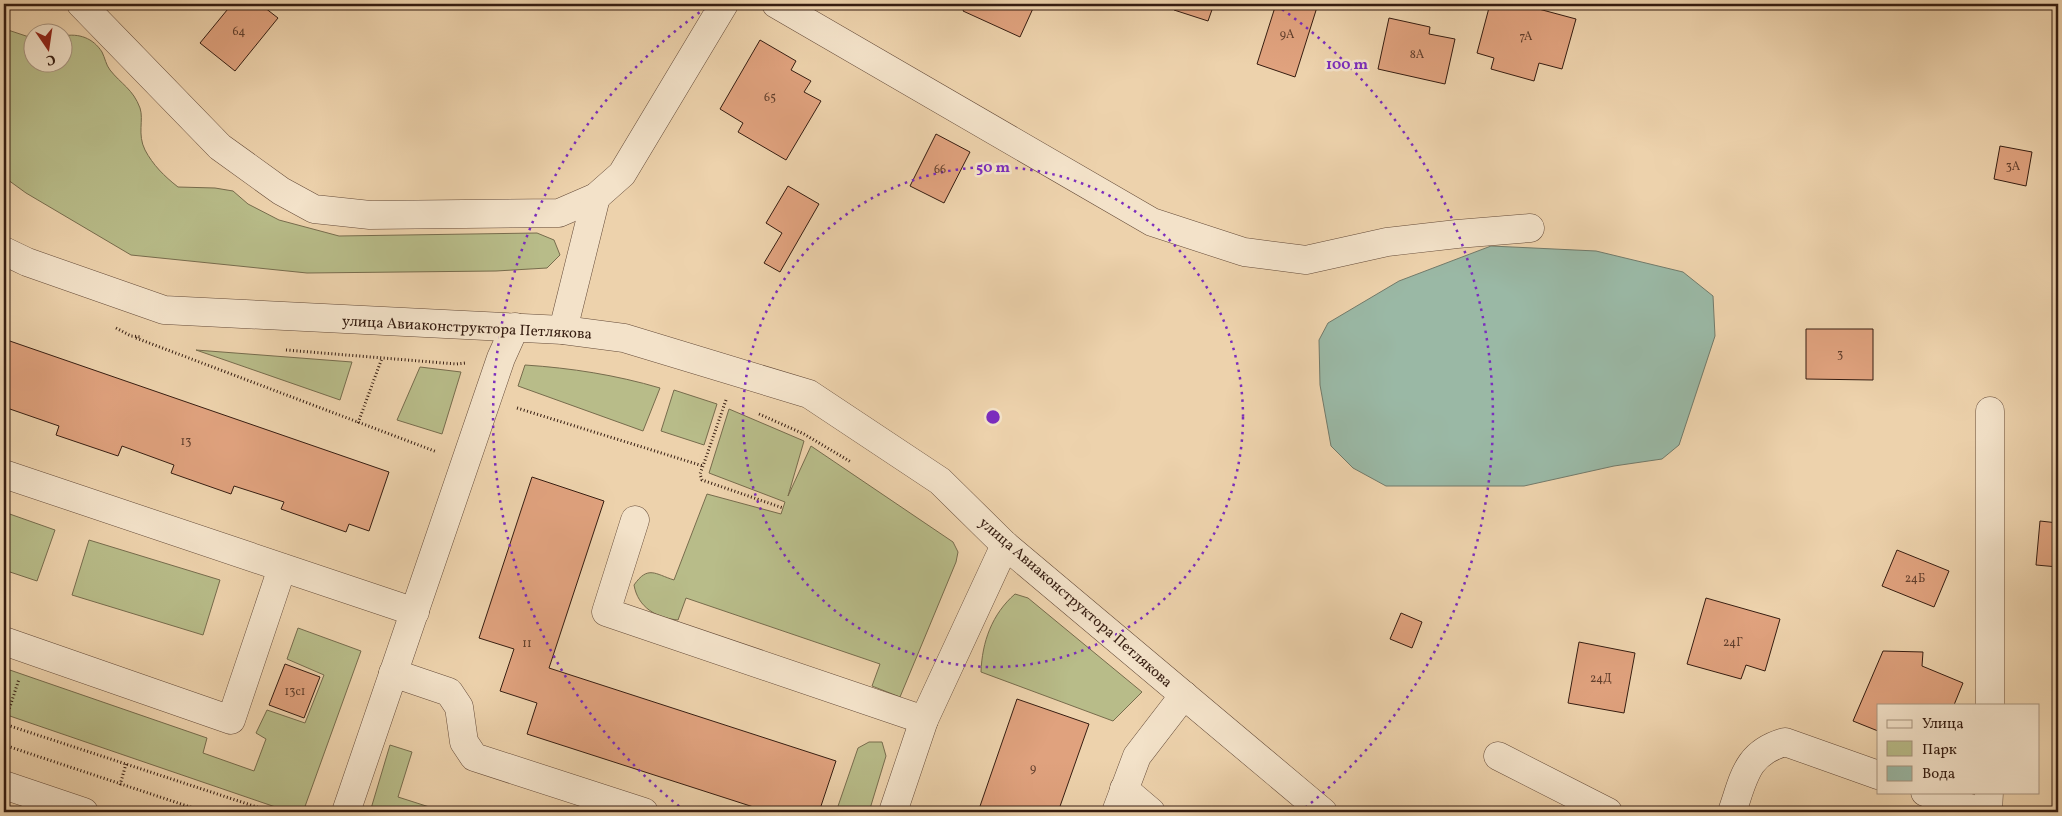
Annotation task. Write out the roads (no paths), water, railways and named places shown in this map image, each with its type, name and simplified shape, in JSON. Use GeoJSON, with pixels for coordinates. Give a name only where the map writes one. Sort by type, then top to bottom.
{"type":"FeatureCollection","features":[{"type":"Feature","properties":{"kind":"street"},"geometry":{"type":"LineString","coordinates":[[81,4],[220,147],[281,191],[314,209],[370,214],[559,213],[596,197],[622,174],[724,4]]}},
{"type":"Feature","properties":{"kind":"street"},"geometry":{"type":"LineString","coordinates":[[776,4],[1152,222],[1244,252],[1306,260],[1386,242],[1530,228]]}},
{"type":"Feature","properties":{"kind":"street"},"geometry":{"type":"LineString","coordinates":[[563,330],[596,197]]}},
{"type":"Feature","properties":{"kind":"street","name":"улица Авиаконструктора Петлякова"},"geometry":{"type":"LineString","coordinates":[[4,251],[27,262],[164,310],[563,330],[624,338],[809,394],[940,481],[1005,545],[1323,812]]}},
{"type":"Feature","properties":{"kind":"street"},"geometry":{"type":"LineString","coordinates":[[346,812],[501,358],[515,327]]}},
{"type":"Feature","properties":{"kind":"street"},"geometry":{"type":"LineString","coordinates":[[1990,411],[1990,704]]}},
{"type":"Feature","properties":{"kind":"street"},"geometry":{"type":"LineString","coordinates":[[4,474],[415,612]]}},
{"type":"Feature","properties":{"kind":"street"},"geometry":{"type":"LineString","coordinates":[[636,520],[606,612],[924,720]]}},
{"type":"Feature","properties":{"kind":"street"},"geometry":{"type":"LineString","coordinates":[[893,812],[924,720],[1005,545]]}},
{"type":"Feature","properties":{"kind":"street"},"geometry":{"type":"LineString","coordinates":[[4,641],[231,720],[282,568]]}},
{"type":"Feature","properties":{"kind":"street"},"geometry":{"type":"LineString","coordinates":[[394,673],[449,692],[459,706],[464,742],[474,757],[644,812]]}},
{"type":"Feature","properties":{"kind":"street"},"geometry":{"type":"LineString","coordinates":[[1150,812],[1120,800],[1137,756],[1184,695]]}},
{"type":"Feature","properties":{"kind":"street"},"geometry":{"type":"LineString","coordinates":[[1732,812],[1744,775],[1757,755],[1770,746],[1785,742],[1877,775]]}},
{"type":"Feature","properties":{"kind":"street"},"geometry":{"type":"LineString","coordinates":[[1498,756],[1608,812]]}},
{"type":"Feature","properties":{"kind":"street"},"geometry":{"type":"LineString","coordinates":[[4,784],[84,812]]}},
{"type":"Feature","properties":{"kind":"street"},"geometry":{"type":"LineString","coordinates":[[1930,794],[1980,812]]}},
{"type":"Feature","properties":{"kind":"street"},"geometry":{"type":"LineString","coordinates":[[1988,812],[1989,794]]}},
{"type":"Feature","properties":{"kind":"water"},"geometry":{"type":"Polygon","coordinates":[[[1491,246],[1596,251],[1683,272],[1713,296],[1715,336],[1679,445],[1662,459],[1614,466],[1524,486],[1386,486],[1353,468],[1331,446],[1320,385],[1319,340],[1328,323],[1399,281],[1491,246]]]}}]}
